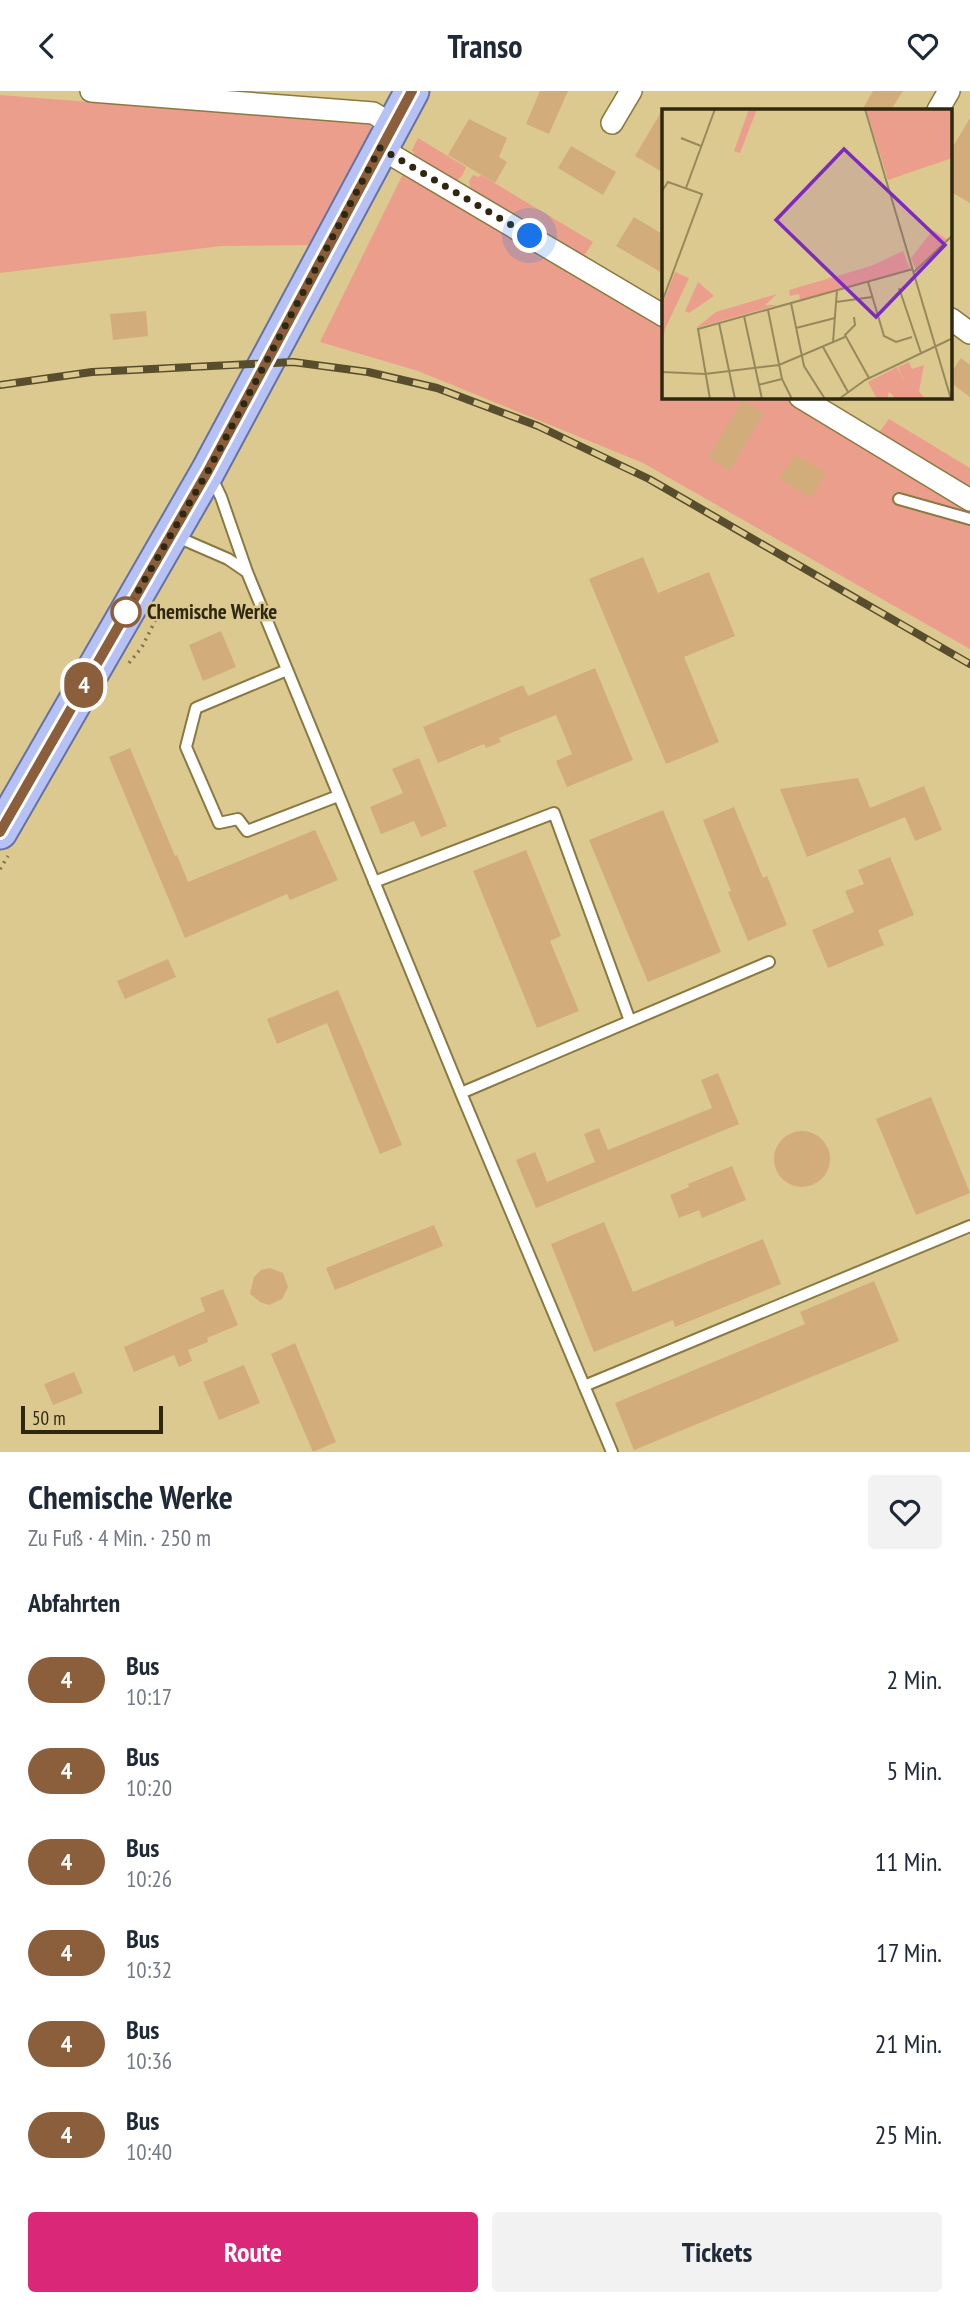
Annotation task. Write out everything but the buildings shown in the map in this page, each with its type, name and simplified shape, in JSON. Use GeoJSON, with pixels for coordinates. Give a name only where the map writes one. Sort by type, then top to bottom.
{"type":"FeatureCollection","features":[{"type":"Feature","properties":{"kind":"main road"},"geometry":{"type":"LineString","coordinates":[[0,832],[208,471],[412,91]]}},
{"type":"Feature","properties":{"kind":"street"},"geometry":{"type":"LineString","coordinates":[[91,91],[373,113],[386,137],[662,315]]}},
{"type":"Feature","properties":{"kind":"street"},"geometry":{"type":"LineString","coordinates":[[612,123],[631,91]]}},
{"type":"Feature","properties":{"kind":"street"},"geometry":{"type":"LineString","coordinates":[[939,109],[950,91]]}},
{"type":"Feature","properties":{"kind":"street"},"geometry":{"type":"LineString","coordinates":[[953,320],[970,333]]}},
{"type":"Feature","properties":{"kind":"street"},"geometry":{"type":"LineString","coordinates":[[803,399],[970,500]]}},
{"type":"Feature","properties":{"kind":"lane"},"geometry":{"type":"LineString","coordinates":[[208,471],[221,497],[247,572],[338,796],[612,1452]]}},
{"type":"Feature","properties":{"kind":"lane"},"geometry":{"type":"LineString","coordinates":[[899,499],[970,519]]}},
{"type":"Feature","properties":{"kind":"lane"},"geometry":{"type":"LineString","coordinates":[[172,534],[228,559],[247,572]]}},
{"type":"Feature","properties":{"kind":"lane"},"geometry":{"type":"LineString","coordinates":[[287,670],[196,708],[186,747],[219,823],[238,819],[247,831],[338,796]]}},
{"type":"Feature","properties":{"kind":"lane"},"geometry":{"type":"LineString","coordinates":[[374,882],[554,813],[630,1021]]}},
{"type":"Feature","properties":{"kind":"lane"},"geometry":{"type":"LineString","coordinates":[[461,1093],[769,962]]}},
{"type":"Feature","properties":{"kind":"lane"},"geometry":{"type":"LineString","coordinates":[[584,1386],[970,1226]]}},
{"type":"Feature","properties":{"kind":"shaded area"},"geometry":{"type":"Polygon","coordinates":[[[0,95],[370,124],[373,133],[316,245],[221,246],[0,273],[0,95]]]}},
{"type":"Feature","properties":{"kind":"shaded area"},"geometry":{"type":"Polygon","coordinates":[[[418,138],[466,167],[462,176],[454,183],[415,155],[412,150],[418,138]]]}},
{"type":"Feature","properties":{"kind":"shaded area"},"geometry":{"type":"Polygon","coordinates":[[[404,172],[662,325],[662,399],[788,399],[970,506],[970,649],[643,463],[418,371],[320,342],[404,172]]]}},
{"type":"Feature","properties":{"kind":"shaded area"},"geometry":{"type":"Polygon","coordinates":[[[473,175],[481,175],[593,242],[582,259],[471,193],[469,181],[473,175]]]}},
{"type":"Feature","properties":{"kind":"shaded area"},"geometry":{"type":"Polygon","coordinates":[[[889,419],[970,468],[970,489],[878,434],[889,419]]]}},
{"type":"Feature","properties":{"kind":"railway"},"geometry":{"type":"LineString","coordinates":[[0,385],[92,372],[293,362],[368,372],[437,388],[538,426],[649,479],[970,664]]}},
{"type":"Feature","properties":{"kind":"bus line","name":"4"},"geometry":{"type":"LineString","coordinates":[[0,832],[208,471],[412,91]]}},
{"type":"Feature","properties":{"kind":"place","name":"Chemische Werke"},"geometry":{"type":"Point","coordinates":[126,612]}},
{"type":"Feature","properties":{"kind":"route"},"geometry":{"type":"LineString","coordinates":[[126,612],[208,471],[380,148],[530,236]]}}]}
